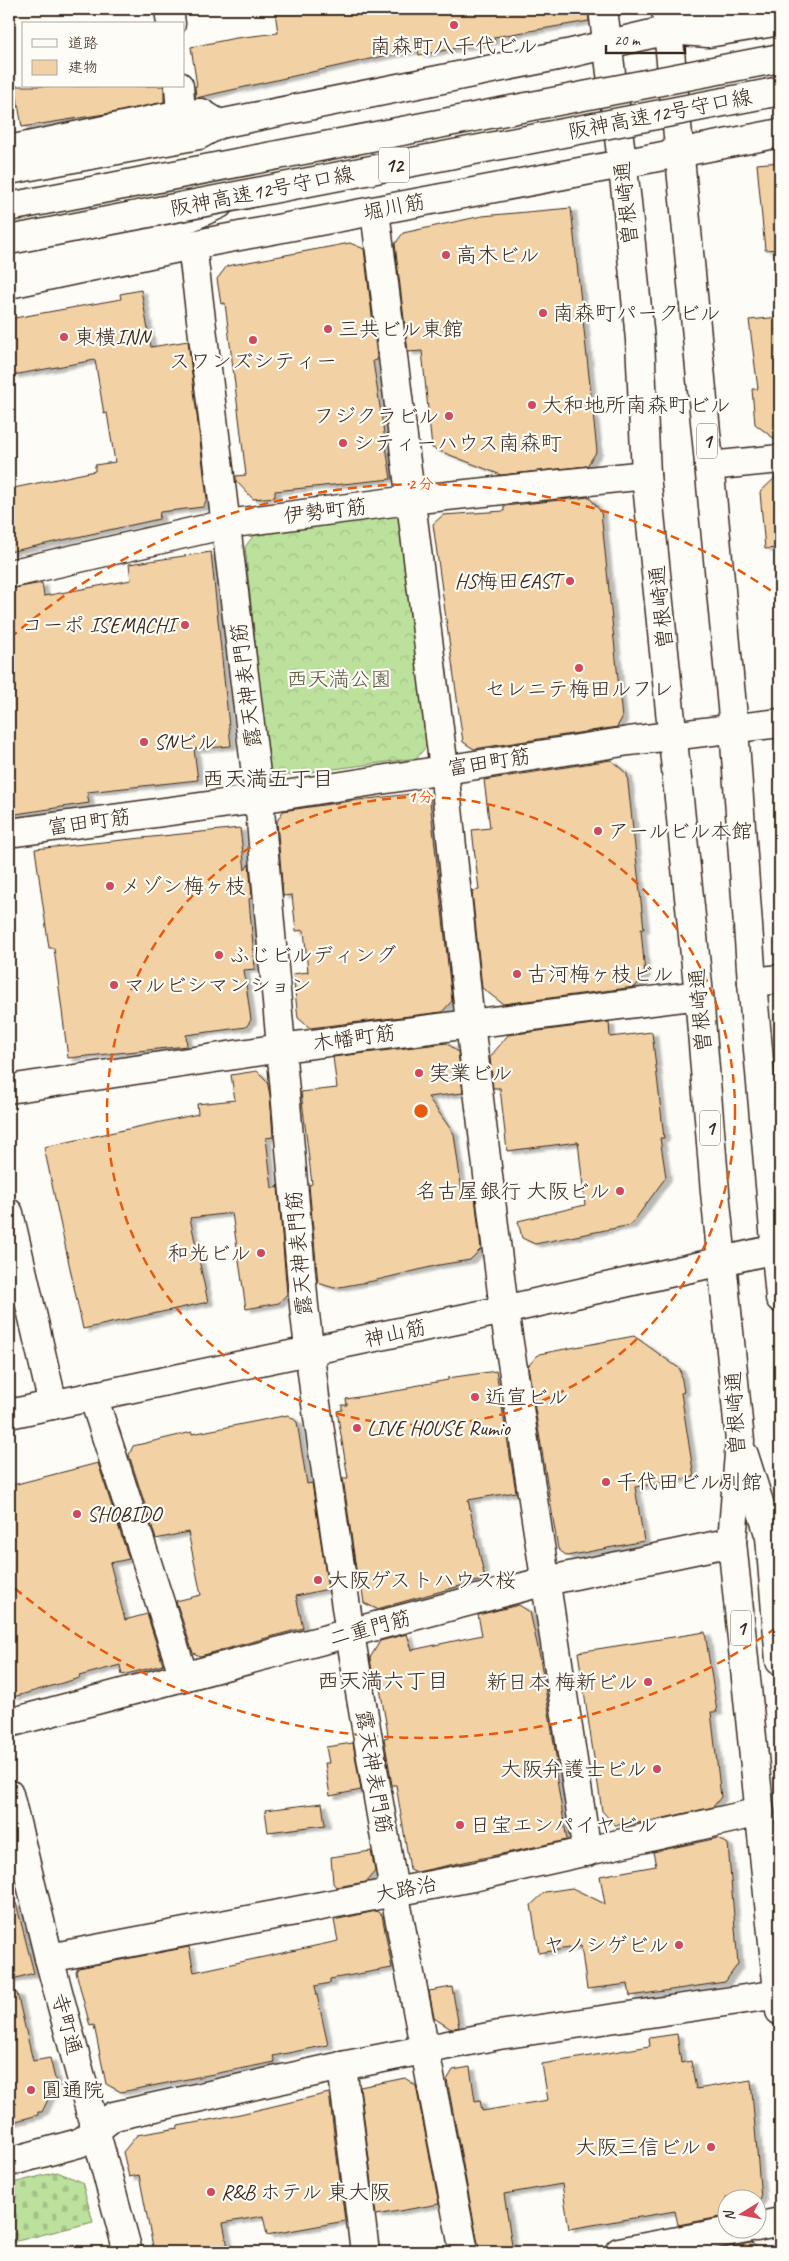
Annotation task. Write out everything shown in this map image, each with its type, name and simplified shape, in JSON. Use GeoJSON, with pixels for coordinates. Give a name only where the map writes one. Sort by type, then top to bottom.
{"type":"FeatureCollection","features":[{"type":"Feature","properties":{"kind":"main road"},"geometry":{"type":"LineString","coordinates":[[169,9],[171,22]]}},
{"type":"Feature","properties":{"kind":"main road","name":"曽根崎通"},"geometry":{"type":"LineString","coordinates":[[603,9],[622,164],[640,340],[646,475],[699,995],[722,1262],[740,1441],[732,1542],[780,2000]]}},
{"type":"Feature","properties":{"kind":"main road"},"geometry":{"type":"LineString","coordinates":[[9,170],[199,135],[219,124],[608,44],[667,20],[728,9]]}},
{"type":"Feature","properties":{"kind":"main road"},"geometry":{"type":"LineString","coordinates":[[667,20],[708,33],[780,21]]}},
{"type":"Feature","properties":{"kind":"main road","name":"1"},"geometry":{"type":"LineString","coordinates":[[667,20],[734,728],[752,982],[778,1248],[780,1298]]}},
{"type":"Feature","properties":{"kind":"main road","name":"阪神高速12号守口線"},"geometry":{"type":"LineString","coordinates":[[9,207],[780,58]]}},
{"type":"Feature","properties":{"kind":"main road"},"geometry":{"type":"LineString","coordinates":[[178,88],[182,114]]}},
{"type":"Feature","properties":{"kind":"main road","name":"阪神高速12号守口線"},"geometry":{"type":"LineString","coordinates":[[9,240],[780,91]]}},
{"type":"Feature","properties":{"kind":"main road"},"geometry":{"type":"LineString","coordinates":[[9,150],[182,114],[201,113],[219,124]]}},
{"type":"Feature","properties":{"kind":"main road","name":"堀川筋"},"geometry":{"type":"LineString","coordinates":[[9,284],[192,245],[780,133]]}},
{"type":"Feature","properties":{"kind":"main road"},"geometry":{"type":"LineString","coordinates":[[9,228],[366,157]]}},
{"type":"Feature","properties":{"kind":"main road"},"geometry":{"type":"LineString","coordinates":[[9,270],[77,255],[138,237],[189,218],[236,196]]}},
{"type":"Feature","properties":{"kind":"main road"},"geometry":{"type":"LineString","coordinates":[[375,211],[409,500],[444,769],[470,1023],[504,1310],[587,1852]]}},
{"type":"Feature","properties":{"kind":"main road","name":"露天神表門筋"},"geometry":{"type":"LineString","coordinates":[[192,245],[259,799],[309,1351],[350,1634],[394,1891],[464,2252]]}},
{"type":"Feature","properties":{"kind":"main road"},"geometry":{"type":"LineString","coordinates":[[710,466],[780,459]]}},
{"type":"Feature","properties":{"kind":"main road","name":"伊勢町筋"},"geometry":{"type":"LineString","coordinates":[[9,574],[227,524],[409,500],[646,475]]}},
{"type":"Feature","properties":{"kind":"main road","name":"富田町筋"},"geometry":{"type":"LineString","coordinates":[[9,833],[259,799],[444,769],[673,736],[780,723]]}},
{"type":"Feature","properties":{"kind":"main road"},"geometry":{"type":"LineString","coordinates":[[752,982],[780,979]]}},
{"type":"Feature","properties":{"kind":"main road","name":"木幡町筋"},"geometry":{"type":"LineString","coordinates":[[9,1089],[281,1048],[699,995]]}},
{"type":"Feature","properties":{"kind":"main road"},"geometry":{"type":"LineString","coordinates":[[9,1214],[53,1404]]}},
{"type":"Feature","properties":{"kind":"main road","name":"神山筋"},"geometry":{"type":"LineString","coordinates":[[9,1414],[504,1310],[778,1248]]}},
{"type":"Feature","properties":{"kind":"main road"},"geometry":{"type":"LineString","coordinates":[[93,1396],[184,1677]]}},
{"type":"Feature","properties":{"kind":"main road"},"geometry":{"type":"LineString","coordinates":[[740,1441],[770,1537],[780,1662]]}},
{"type":"Feature","properties":{"kind":"main road","name":"二重門筋"},"geometry":{"type":"LineString","coordinates":[[9,1723],[546,1581],[732,1542]]}},
{"type":"Feature","properties":{"kind":"main road","name":"寺町通"},"geometry":{"type":"LineString","coordinates":[[9,1794],[49,1958],[128,2252]]}},
{"type":"Feature","properties":{"kind":"main road","name":"大路治"},"geometry":{"type":"LineString","coordinates":[[49,1958],[587,1852],[760,1812]]}},
{"type":"Feature","properties":{"kind":"main road"},"geometry":{"type":"LineString","coordinates":[[9,2162],[79,2143],[114,2116],[342,2066],[498,2035],[780,2000]]}},
{"type":"Feature","properties":{"kind":"main road"},"geometry":{"type":"LineString","coordinates":[[342,2066],[365,2252]]}},
{"type":"Feature","properties":{"kind":"main road"},"geometry":{"type":"LineString","coordinates":[[766,2225],[780,2222]]}},
{"type":"Feature","properties":{"kind":"main road"},"geometry":{"type":"LineString","coordinates":[[620,2252],[716,2234]]}},
{"type":"Feature","properties":{"kind":"green space","name":"西天満公園"},"geometry":{"type":"Polygon","coordinates":[[[400,515],[427,745],[417,758],[281,776],[268,767],[245,547],[254,535],[400,515]]]}},
{"type":"Feature","properties":{"kind":"green space"},"geometry":{"type":"Polygon","coordinates":[[[57,2172],[82,2182],[93,2222],[9,2243],[9,2184],[57,2172]]]}},
{"type":"Feature","properties":{"kind":"building"},"geometry":{"type":"Polygon","coordinates":[[[297,9],[588,9],[589,21],[494,37],[495,41],[419,55],[418,50],[383,56],[196,98],[195,86],[197,86],[191,47],[236,38],[278,33],[275,12],[297,9]]]}},
{"type":"Feature","properties":{"kind":"building"},"geometry":{"type":"Polygon","coordinates":[[[15,86],[22,86],[22,88],[164,88],[164,102],[111,113],[22,127],[15,86]]]}},
{"type":"Feature","properties":{"kind":"building"},"geometry":{"type":"Polygon","coordinates":[[[780,162],[780,249],[765,250],[757,164],[780,162]]]}},
{"type":"Feature","properties":{"kind":"building"},"geometry":{"type":"Polygon","coordinates":[[[571,208],[597,451],[587,466],[501,475],[432,448],[422,351],[408,352],[395,244],[403,233],[482,216],[571,208]]]}},
{"type":"Feature","properties":{"kind":"building"},"geometry":{"type":"Polygon","coordinates":[[[350,243],[364,249],[377,357],[377,360],[373,361],[391,479],[275,491],[275,497],[253,499],[236,481],[236,476],[246,475],[225,303],[221,304],[217,279],[227,266],[350,243]]]}},
{"type":"Feature","properties":{"kind":"building"},"geometry":{"type":"Polygon","coordinates":[[[141,290],[151,347],[188,341],[207,499],[203,507],[160,512],[159,519],[9,552],[9,489],[95,471],[95,465],[115,462],[107,413],[104,414],[95,360],[13,375],[9,352],[9,319],[121,299],[120,294],[141,290]]]}},
{"type":"Feature","properties":{"kind":"building"},"geometry":{"type":"Polygon","coordinates":[[[780,317],[780,443],[755,424],[752,389],[758,389],[749,320],[780,317]]]}},
{"type":"Feature","properties":{"kind":"building"},"geometry":{"type":"Polygon","coordinates":[[[780,475],[780,548],[765,549],[760,492],[780,475]]]}},
{"type":"Feature","properties":{"kind":"building"},"geometry":{"type":"Polygon","coordinates":[[[589,497],[601,512],[622,718],[617,727],[474,749],[463,742],[433,524],[443,515],[504,511],[504,506],[589,497]]]}},
{"type":"Feature","properties":{"kind":"building"},"geometry":{"type":"Polygon","coordinates":[[[211,552],[231,746],[194,749],[198,780],[87,792],[89,803],[9,815],[9,589],[42,583],[44,596],[131,580],[129,564],[211,552]]]}},
{"type":"Feature","properties":{"kind":"building"},"geometry":{"type":"Polygon","coordinates":[[[611,760],[627,774],[644,929],[641,929],[645,974],[635,987],[503,1004],[482,988],[472,891],[479,890],[472,830],[490,828],[484,780],[611,760]]]}},
{"type":"Feature","properties":{"kind":"building"},"geometry":{"type":"Polygon","coordinates":[[[429,792],[452,1001],[442,1012],[310,1028],[298,1018],[293,974],[308,972],[304,930],[296,931],[292,895],[283,896],[277,821],[283,811],[429,792]]]}},
{"type":"Feature","properties":{"kind":"building"},"geometry":{"type":"Polygon","coordinates":[[[240,828],[245,870],[249,864],[252,898],[249,899],[255,969],[244,970],[251,1020],[246,1027],[186,1035],[187,1046],[68,1058],[54,948],[49,948],[35,849],[240,828]]]}},
{"type":"Feature","properties":{"kind":"building"},"geometry":{"type":"Polygon","coordinates":[[[609,1022],[610,1037],[652,1032],[664,1138],[660,1138],[666,1177],[631,1225],[535,1244],[522,1238],[518,1221],[585,1205],[578,1142],[507,1151],[500,1088],[493,1088],[490,1057],[508,1035],[609,1022]]]}},
{"type":"Feature","properties":{"kind":"building"},"geometry":{"type":"Polygon","coordinates":[[[447,1043],[458,1052],[463,1093],[428,1097],[454,1134],[463,1199],[475,1197],[481,1249],[470,1260],[439,1265],[373,1281],[334,1288],[318,1283],[309,1185],[312,1184],[301,1092],[337,1088],[333,1057],[447,1043]]]}},
{"type":"Feature","properties":{"kind":"building"},"geometry":{"type":"Polygon","coordinates":[[[257,1071],[267,1081],[270,1095],[273,1137],[266,1138],[272,1188],[278,1187],[287,1294],[279,1303],[246,1309],[232,1213],[190,1218],[208,1302],[83,1329],[44,1147],[198,1114],[197,1104],[235,1100],[231,1075],[257,1071]]]}},
{"type":"Feature","properties":{"kind":"building","name":"千代田ビル別館"},"geometry":{"type":"Polygon","coordinates":[[[634,1336],[680,1369],[684,1392],[681,1393],[694,1477],[635,1487],[644,1541],[567,1556],[558,1549],[528,1366],[539,1354],[634,1336]]]}},
{"type":"Feature","properties":{"kind":"building"},"geometry":{"type":"Polygon","coordinates":[[[496,1371],[516,1492],[468,1500],[485,1579],[377,1609],[364,1603],[361,1582],[358,1583],[343,1478],[348,1478],[337,1411],[342,1410],[342,1405],[347,1405],[346,1399],[408,1389],[408,1387],[448,1380],[448,1378],[496,1371]]]}},
{"type":"Feature","properties":{"kind":"building"},"geometry":{"type":"Polygon","coordinates":[[[288,1415],[297,1422],[307,1484],[312,1483],[328,1589],[296,1596],[303,1628],[200,1656],[193,1653],[176,1601],[201,1595],[188,1532],[156,1539],[129,1455],[133,1446],[192,1432],[192,1434],[288,1415]]]}},
{"type":"Feature","properties":{"kind":"building"},"geometry":{"type":"Polygon","coordinates":[[[98,1463],[129,1559],[110,1563],[125,1620],[147,1614],[163,1665],[122,1675],[120,1665],[13,1697],[9,1681],[9,1486],[98,1463]]]}},
{"type":"Feature","properties":{"kind":"building"},"geometry":{"type":"Polygon","coordinates":[[[519,1605],[530,1612],[540,1657],[567,1840],[417,1872],[410,1869],[396,1785],[392,1785],[384,1738],[388,1737],[379,1683],[374,1684],[370,1658],[380,1641],[407,1634],[412,1650],[482,1635],[478,1615],[519,1605]]]}},
{"type":"Feature","properties":{"kind":"building"},"geometry":{"type":"Polygon","coordinates":[[[705,1632],[717,1712],[711,1712],[721,1797],[713,1807],[646,1822],[615,1825],[602,1811],[578,1652],[705,1632]]]}},
{"type":"Feature","properties":{"kind":"building"},"geometry":{"type":"Polygon","coordinates":[[[353,1743],[361,1790],[330,1796],[325,1763],[329,1763],[326,1747],[353,1743]]]}},
{"type":"Feature","properties":{"kind":"building"},"geometry":{"type":"Polygon","coordinates":[[[322,1803],[325,1825],[268,1832],[265,1810],[322,1803]]]}},
{"type":"Feature","properties":{"kind":"building"},"geometry":{"type":"Polygon","coordinates":[[[718,1838],[728,1844],[738,1964],[725,1982],[630,1996],[628,1984],[587,1989],[581,1946],[539,1953],[531,1905],[545,1892],[572,1888],[605,1904],[600,1876],[656,1866],[653,1852],[718,1838]]]}},
{"type":"Feature","properties":{"kind":"building"},"geometry":{"type":"Polygon","coordinates":[[[371,1851],[375,1871],[366,1882],[336,1887],[333,1883],[331,1857],[371,1851]]]}},
{"type":"Feature","properties":{"kind":"building"},"geometry":{"type":"Polygon","coordinates":[[[16,1903],[34,1973],[9,1980],[9,1904],[16,1903]]]}},
{"type":"Feature","properties":{"kind":"building"},"geometry":{"type":"Polygon","coordinates":[[[376,1911],[382,1915],[392,1968],[330,1979],[330,1983],[315,1986],[328,2045],[273,2056],[275,2062],[121,2092],[106,2084],[94,2025],[90,2026],[76,1972],[78,1968],[189,1947],[194,1972],[338,1941],[334,1920],[376,1911]]]}},
{"type":"Feature","properties":{"kind":"building"},"geometry":{"type":"Polygon","coordinates":[[[452,1987],[459,2027],[451,2029],[434,2018],[429,1991],[452,1987]]]}},
{"type":"Feature","properties":{"kind":"building","name":"圓通院"},"geometry":{"type":"Polygon","coordinates":[[[17,1993],[33,2061],[50,2058],[56,2083],[42,2112],[38,2112],[38,2115],[9,2123],[9,1994],[17,1993]]]}},
{"type":"Feature","properties":{"kind":"building"},"geometry":{"type":"Polygon","coordinates":[[[677,2034],[681,2063],[691,2061],[696,2089],[751,2080],[760,2188],[716,2188],[716,2218],[678,2225],[675,2211],[569,2229],[562,2184],[504,2194],[513,2252],[485,2252],[479,2249],[447,2080],[453,2070],[470,2067],[475,2101],[480,2100],[482,2111],[548,2100],[542,2064],[650,2046],[649,2038],[677,2034]]]}},
{"type":"Feature","properties":{"kind":"building"},"geometry":{"type":"Polygon","coordinates":[[[405,2078],[416,2086],[439,2204],[376,2215],[360,2087],[405,2078]]]}},
{"type":"Feature","properties":{"kind":"building"},"geometry":{"type":"Polygon","coordinates":[[[329,2093],[345,2221],[267,2235],[263,2216],[223,2223],[229,2252],[154,2252],[139,2175],[129,2177],[123,2152],[137,2135],[178,2128],[178,2126],[240,2114],[329,2093]]]}},
{"type":"Feature","properties":{"kind":"building"},"geometry":{"type":"Polygon","coordinates":[[[750,2243],[761,2252],[702,2252],[750,2243]]]}},
{"type":"Feature","properties":{"kind":"place","name":"南森町八千代ビル"},"geometry":{"type":"Point","coordinates":[454,25]}},
{"type":"Feature","properties":{"kind":"place","name":"高木ビル"},"geometry":{"type":"Point","coordinates":[446,255]}},
{"type":"Feature","properties":{"kind":"place","name":"南森町パークビル"},"geometry":{"type":"Point","coordinates":[543,313]}},
{"type":"Feature","properties":{"kind":"place","name":"三共ビル東館"},"geometry":{"type":"Point","coordinates":[328,329]}},
{"type":"Feature","properties":{"kind":"place","name":"東横INN"},"geometry":{"type":"Point","coordinates":[64,337]}},
{"type":"Feature","properties":{"kind":"place","name":"スワンズシティー"},"geometry":{"type":"Point","coordinates":[253,340]}},
{"type":"Feature","properties":{"kind":"place","name":"大和地所南森町ビル"},"geometry":{"type":"Point","coordinates":[532,405]}},
{"type":"Feature","properties":{"kind":"place","name":"フジクラビル"},"geometry":{"type":"Point","coordinates":[449,416]}},
{"type":"Feature","properties":{"kind":"place","name":"シティーハウス南森町"},"geometry":{"type":"Point","coordinates":[343,443]}},
{"type":"Feature","properties":{"kind":"place","name":"HS梅田EAST"},"geometry":{"type":"Point","coordinates":[570,581]}},
{"type":"Feature","properties":{"kind":"place","name":"コーポ ISEMACHI"},"geometry":{"type":"Point","coordinates":[185,625]}},
{"type":"Feature","properties":{"kind":"place","name":"セレニテ梅田ルフレ"},"geometry":{"type":"Point","coordinates":[579,668]}},
{"type":"Feature","properties":{"kind":"place","name":"SNビル"},"geometry":{"type":"Point","coordinates":[144,742]}},
{"type":"Feature","properties":{"kind":"place","name":"アールビル本館"},"geometry":{"type":"Point","coordinates":[598,831]}},
{"type":"Feature","properties":{"kind":"place","name":"メゾン梅ヶ枝"},"geometry":{"type":"Point","coordinates":[110,886]}},
{"type":"Feature","properties":{"kind":"place","name":"ふじビルディング"},"geometry":{"type":"Point","coordinates":[219,955]}},
{"type":"Feature","properties":{"kind":"place","name":"古河梅ヶ枝ビル"},"geometry":{"type":"Point","coordinates":[517,974]}},
{"type":"Feature","properties":{"kind":"place","name":"マルビシマンション"},"geometry":{"type":"Point","coordinates":[114,985]}},
{"type":"Feature","properties":{"kind":"place","name":"実業ビル"},"geometry":{"type":"Point","coordinates":[419,1073]}},
{"type":"Feature","properties":{"kind":"place","name":"名古屋銀行 大阪ビル"},"geometry":{"type":"Point","coordinates":[620,1191]}},
{"type":"Feature","properties":{"kind":"place","name":"和光ビル"},"geometry":{"type":"Point","coordinates":[261,1253]}},
{"type":"Feature","properties":{"kind":"place","name":"近宣ビル"},"geometry":{"type":"Point","coordinates":[475,1397]}},
{"type":"Feature","properties":{"kind":"place","name":"LIVE HOUSE Rumio"},"geometry":{"type":"Point","coordinates":[357,1428]}},
{"type":"Feature","properties":{"kind":"place","name":"千代田ビル別館"},"geometry":{"type":"Point","coordinates":[606,1482]}},
{"type":"Feature","properties":{"kind":"place","name":"SHOBIDO"},"geometry":{"type":"Point","coordinates":[77,1514]}},
{"type":"Feature","properties":{"kind":"place","name":"大阪ゲストハウス桜"},"geometry":{"type":"Point","coordinates":[318,1580]}},
{"type":"Feature","properties":{"kind":"place","name":"新日本 梅新ビル"},"geometry":{"type":"Point","coordinates":[648,1682]}},
{"type":"Feature","properties":{"kind":"place","name":"大阪弁護士ビル"},"geometry":{"type":"Point","coordinates":[657,1769]}},
{"type":"Feature","properties":{"kind":"place","name":"日宝エンパイヤビル"},"geometry":{"type":"Point","coordinates":[460,1825]}},
{"type":"Feature","properties":{"kind":"place","name":"ヤノシゲビル"},"geometry":{"type":"Point","coordinates":[679,1945]}},
{"type":"Feature","properties":{"kind":"place","name":"圓通院"},"geometry":{"type":"Point","coordinates":[31,2090]}},
{"type":"Feature","properties":{"kind":"place","name":"大阪三信ビル"},"geometry":{"type":"Point","coordinates":[711,2147]}},
{"type":"Feature","properties":{"kind":"place","name":"R&B ホテル 東大阪"},"geometry":{"type":"Point","coordinates":[211,2192]}},
{"type":"Feature","properties":{"kind":"district","name":"西天満五丁目"},"geometry":{"type":"Point","coordinates":[268,778]}},
{"type":"Feature","properties":{"kind":"district","name":"西天満六丁目"},"geometry":{"type":"Point","coordinates":[383,1680]}}]}
